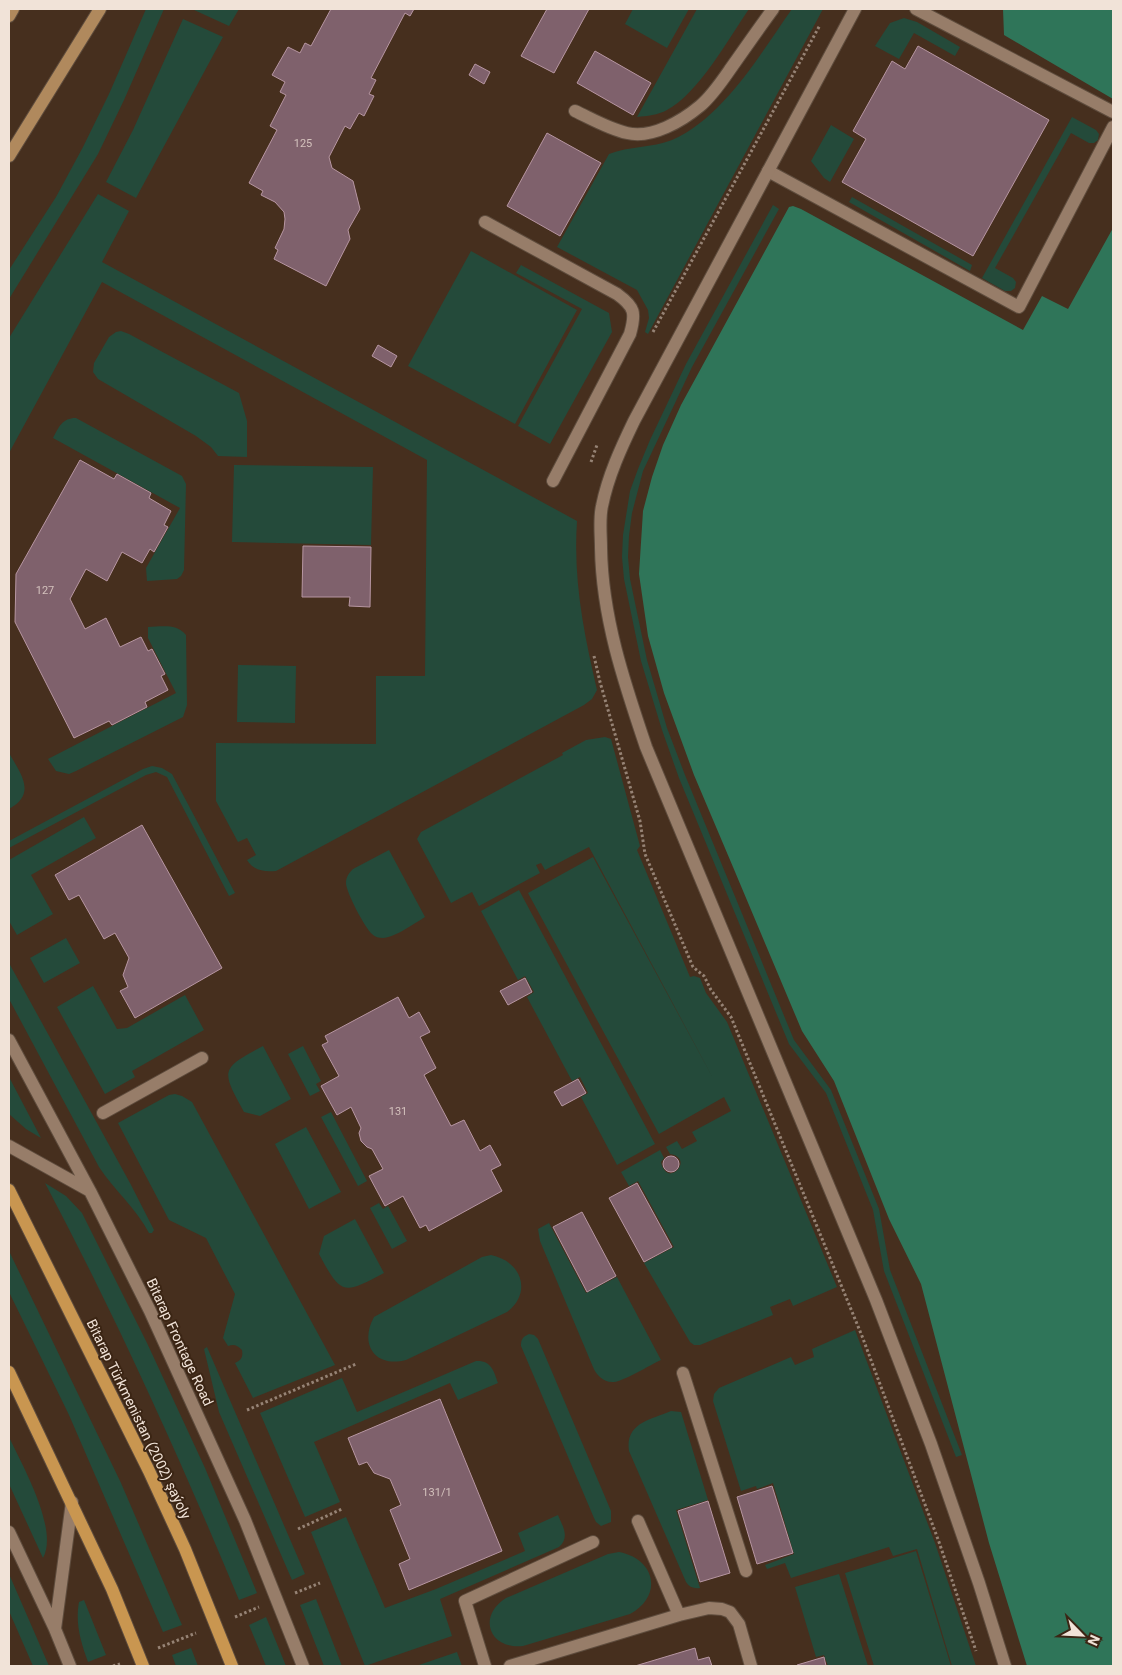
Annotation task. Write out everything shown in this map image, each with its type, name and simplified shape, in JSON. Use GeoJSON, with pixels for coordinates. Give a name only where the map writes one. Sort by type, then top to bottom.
{"type":"FeatureCollection","features":[{"type":"Feature","properties":{"kind":"main road"},"geometry":{"type":"LineString","coordinates":[[9,16],[13,9]]}},
{"type":"Feature","properties":{"kind":"main road"},"geometry":{"type":"LineString","coordinates":[[9,156],[100,9]]}},
{"type":"Feature","properties":{"kind":"main road","name":"Bitarap Türkmenistan (2002) şaýoly"},"geometry":{"type":"LineString","coordinates":[[9,1190],[149,1471],[185,1549],[232,1666]]}},
{"type":"Feature","properties":{"kind":"main road"},"geometry":{"type":"LineString","coordinates":[[9,1372],[112,1589],[143,1666]]}},
{"type":"Feature","properties":{"kind":"street"},"geometry":{"type":"LineString","coordinates":[[575,111],[608,127],[628,134],[645,134],[660,130],[680,120],[701,106],[721,82],[773,9]]}},
{"type":"Feature","properties":{"kind":"street"},"geometry":{"type":"LineString","coordinates":[[855,9],[634,421],[614,464],[601,507],[601,568],[604,597],[613,640],[623,678],[646,747],[876,1300],[931,1444],[979,1583],[1005,1666]]}},
{"type":"Feature","properties":{"kind":"street"},"geometry":{"type":"LineString","coordinates":[[916,9],[1113,112]]}},
{"type":"Feature","properties":{"kind":"street"},"geometry":{"type":"LineString","coordinates":[[768,171],[1019,307],[1113,127]]}},
{"type":"Feature","properties":{"kind":"street"},"geometry":{"type":"LineString","coordinates":[[485,222],[617,294],[627,301],[634,310],[630,334],[553,481]]}},
{"type":"Feature","properties":{"kind":"street","name":"Bitarap Frontage Road"},"geometry":{"type":"LineString","coordinates":[[9,1040],[90,1191],[150,1312],[245,1520],[303,1666]]}},
{"type":"Feature","properties":{"kind":"street"},"geometry":{"type":"LineString","coordinates":[[103,1113],[202,1058]]}},
{"type":"Feature","properties":{"kind":"street"},"geometry":{"type":"LineString","coordinates":[[9,1146],[90,1191]]}},
{"type":"Feature","properties":{"kind":"street"},"geometry":{"type":"LineString","coordinates":[[683,1373],[746,1571]]}},
{"type":"Feature","properties":{"kind":"street"},"geometry":{"type":"LineString","coordinates":[[55,1629],[72,1502]]}},
{"type":"Feature","properties":{"kind":"street"},"geometry":{"type":"LineString","coordinates":[[638,1521],[678,1615]]}},
{"type":"Feature","properties":{"kind":"street"},"geometry":{"type":"LineString","coordinates":[[9,1532],[55,1629],[70,1666]]}},
{"type":"Feature","properties":{"kind":"street"},"geometry":{"type":"LineString","coordinates":[[485,1666],[465,1601],[593,1542]]}},
{"type":"Feature","properties":{"kind":"street"},"geometry":{"type":"LineString","coordinates":[[510,1666],[678,1615],[709,1608],[722,1608],[730,1612],[739,1624],[750,1666]]}},
{"type":"Feature","properties":{"kind":"path"},"geometry":{"type":"LineString","coordinates":[[649,339],[824,19]]}},
{"type":"Feature","properties":{"kind":"path"},"geometry":{"type":"LineString","coordinates":[[592,458],[599,440]]}},
{"type":"Feature","properties":{"kind":"path"},"geometry":{"type":"LineString","coordinates":[[600,682],[640,821],[645,854],[693,967],[704,976],[711,990],[731,1017],[771,1113],[862,1336],[939,1542],[978,1657]]}},
{"type":"Feature","properties":{"kind":"path"},"geometry":{"type":"LineString","coordinates":[[247,1410],[356,1364]]}},
{"type":"Feature","properties":{"kind":"path"},"geometry":{"type":"LineString","coordinates":[[298,1529],[342,1509]]}},
{"type":"Feature","properties":{"kind":"green space"},"geometry":{"type":"Polygon","coordinates":[[[146,9],[164,9],[124,100],[98,154],[9,299],[9,270],[56,197],[83,147],[109,94],[146,9]]]}},
{"type":"Feature","properties":{"kind":"green space"},"geometry":{"type":"Polygon","coordinates":[[[192,9],[239,9],[229,26],[192,9]]]}},
{"type":"Feature","properties":{"kind":"green space"},"geometry":{"type":"Polygon","coordinates":[[[633,9],[689,9],[667,48],[625,24],[633,9]]]}},
{"type":"Feature","properties":{"kind":"green space"},"geometry":{"type":"Polygon","coordinates":[[[697,9],[749,9],[712,64],[690,92],[664,112],[637,117],[697,9]]]}},
{"type":"Feature","properties":{"kind":"green space"},"geometry":{"type":"Polygon","coordinates":[[[792,9],[823,9],[648,334],[645,332],[649,318],[648,310],[637,290],[557,247],[609,154],[672,140],[691,130],[708,116],[740,83],[792,9]]]}},
{"type":"Feature","properties":{"kind":"green space"},"geometry":{"type":"Polygon","coordinates":[[[1003,9],[1113,9],[1113,99],[1004,35],[1003,9]]]}},
{"type":"Feature","properties":{"kind":"green space"},"geometry":{"type":"Polygon","coordinates":[[[904,18],[917,22],[960,47],[955,56],[914,33],[899,59],[875,46],[890,23],[904,18]]]}},
{"type":"Feature","properties":{"kind":"green space"},"geometry":{"type":"Polygon","coordinates":[[[183,19],[223,37],[136,198],[106,182],[133,130],[183,19]]]}},
{"type":"Feature","properties":{"kind":"green space"},"geometry":{"type":"Polygon","coordinates":[[[1072,117],[1096,130],[1099,134],[1098,140],[1094,143],[1089,143],[1071,133],[995,268],[1013,278],[1016,282],[1015,288],[1011,291],[1005,291],[982,278],[1072,117]]]}},
{"type":"Feature","properties":{"kind":"green space"},"geometry":{"type":"Polygon","coordinates":[[[831,125],[854,139],[830,182],[824,178],[811,161],[831,125]]]}},
{"type":"Feature","properties":{"kind":"green space"},"geometry":{"type":"Polygon","coordinates":[[[98,194],[129,211],[102,262],[577,521],[578,586],[597,690],[592,699],[276,871],[260,870],[250,864],[247,860],[256,855],[247,838],[238,842],[216,801],[216,743],[376,744],[376,676],[425,676],[427,460],[102,282],[9,453],[9,338],[98,194]]]}},
{"type":"Feature","properties":{"kind":"green space"},"geometry":{"type":"Polygon","coordinates":[[[852,197],[972,265],[970,271],[849,202],[852,197]]]}},
{"type":"Feature","properties":{"kind":"green space"},"geometry":{"type":"Polygon","coordinates":[[[773,205],[779,209],[692,367],[643,471],[632,513],[629,536],[630,579],[647,660],[667,728],[794,1040],[831,1090],[879,1209],[890,1270],[962,1455],[956,1457],[884,1271],[873,1210],[826,1093],[789,1044],[679,778],[641,661],[624,579],[623,535],[630,491],[638,469],[686,364],[773,205]]]}},
{"type":"Feature","properties":{"kind":"green space"},"geometry":{"type":"Polygon","coordinates":[[[793,206],[1023,330],[1042,296],[1068,309],[1113,228],[1113,1666],[1027,1666],[989,1543],[921,1284],[889,1219],[834,1081],[802,1031],[694,775],[664,693],[648,636],[639,574],[643,511],[652,477],[663,445],[681,405],[789,207],[793,206]]]}},
{"type":"Feature","properties":{"kind":"green space"},"geometry":{"type":"Polygon","coordinates":[[[471,251],[577,310],[515,424],[408,366],[471,251]]]}},
{"type":"Feature","properties":{"kind":"green space"},"geometry":{"type":"Polygon","coordinates":[[[521,265],[609,313],[612,332],[550,444],[518,426],[582,309],[516,273],[521,265]]]}},
{"type":"Feature","properties":{"kind":"green space"},"geometry":{"type":"Polygon","coordinates":[[[121,331],[239,393],[247,421],[247,457],[218,456],[211,447],[196,436],[98,379],[93,372],[94,363],[109,337],[121,331]]]}},
{"type":"Feature","properties":{"kind":"green space"},"geometry":{"type":"Polygon","coordinates":[[[76,418],[182,476],[186,484],[184,570],[177,579],[147,581],[146,568],[180,508],[53,438],[64,421],[76,418]]]}},
{"type":"Feature","properties":{"kind":"green space"},"geometry":{"type":"Polygon","coordinates":[[[234,465],[373,467],[371,545],[232,542],[234,465]]]}},
{"type":"Feature","properties":{"kind":"green space"},"geometry":{"type":"Polygon","coordinates":[[[148,627],[173,627],[186,635],[187,705],[183,717],[69,774],[56,771],[48,759],[176,693],[148,638],[148,627]]]}},
{"type":"Feature","properties":{"kind":"green space"},"geometry":{"type":"Polygon","coordinates":[[[238,665],[296,666],[295,723],[237,722],[238,665]]]}},
{"type":"Feature","properties":{"kind":"green space"},"geometry":{"type":"Polygon","coordinates":[[[605,737],[611,739],[640,846],[637,850],[690,977],[700,978],[706,993],[727,1022],[837,1287],[793,1306],[790,1299],[770,1307],[773,1315],[700,1345],[694,1345],[690,1342],[644,1263],[674,1247],[638,1181],[629,1186],[621,1172],[660,1150],[664,1158],[661,1162],[664,1170],[673,1173],[678,1170],[680,1161],[677,1157],[670,1154],[666,1147],[677,1141],[682,1149],[697,1141],[692,1132],[731,1111],[724,1097],[659,1134],[528,893],[593,857],[714,1080],[589,847],[545,870],[541,863],[536,865],[540,873],[479,906],[472,892],[451,903],[417,839],[421,832],[563,755],[562,753],[586,740],[605,737]]]}},
{"type":"Feature","properties":{"kind":"green space"},"geometry":{"type":"Polygon","coordinates":[[[9,753],[22,776],[24,790],[18,803],[9,809],[9,753]]]}},
{"type":"Feature","properties":{"kind":"green space"},"geometry":{"type":"Polygon","coordinates":[[[152,766],[162,768],[172,774],[235,893],[229,896],[167,777],[156,772],[146,775],[9,848],[9,841],[143,769],[152,766]]]}},
{"type":"Feature","properties":{"kind":"green space"},"geometry":{"type":"Polygon","coordinates":[[[84,817],[96,838],[31,875],[53,914],[17,935],[9,921],[9,860],[84,817]]]}},
{"type":"Feature","properties":{"kind":"green space"},"geometry":{"type":"Polygon","coordinates":[[[389,850],[425,917],[398,933],[382,938],[373,935],[365,925],[349,894],[346,881],[353,869],[389,850]]]}},
{"type":"Feature","properties":{"kind":"green space"},"geometry":{"type":"Polygon","coordinates":[[[519,890],[655,1144],[617,1165],[581,1097],[588,1093],[580,1077],[572,1081],[527,997],[534,992],[525,976],[518,980],[481,911],[519,890]]]}},
{"type":"Feature","properties":{"kind":"green space"},"geometry":{"type":"Polygon","coordinates":[[[66,938],[80,963],[44,983],[30,958],[66,938]]]}},
{"type":"Feature","properties":{"kind":"green space"},"geometry":{"type":"Polygon","coordinates":[[[9,963],[130,1183],[154,1230],[152,1233],[149,1233],[138,1215],[99,1167],[9,999],[9,963]]]}},
{"type":"Feature","properties":{"kind":"green space"},"geometry":{"type":"Polygon","coordinates":[[[93,986],[117,1029],[127,1028],[185,995],[204,1030],[132,1071],[135,1077],[105,1094],[57,1007],[93,986]]]}},
{"type":"Feature","properties":{"kind":"green space"},"geometry":{"type":"Polygon","coordinates":[[[263,1046],[291,1099],[260,1116],[244,1112],[231,1087],[229,1072],[232,1066],[239,1060],[263,1046]]]}},
{"type":"Feature","properties":{"kind":"green space"},"geometry":{"type":"Polygon","coordinates":[[[303,1046],[321,1081],[316,1084],[320,1091],[310,1096],[288,1054],[303,1046]]]}},
{"type":"Feature","properties":{"kind":"green space"},"geometry":{"type":"Polygon","coordinates":[[[9,1077],[41,1138],[26,1129],[9,1114],[9,1077]]]}},
{"type":"Feature","properties":{"kind":"green space"},"geometry":{"type":"Polygon","coordinates":[[[175,1094],[192,1102],[335,1365],[253,1398],[235,1363],[242,1358],[242,1350],[235,1345],[228,1346],[223,1338],[235,1294],[206,1238],[169,1220],[118,1123],[169,1095],[175,1094]]]}},
{"type":"Feature","properties":{"kind":"green space"},"geometry":{"type":"Polygon","coordinates":[[[331,1112],[367,1181],[358,1186],[321,1117],[331,1112]]]}},
{"type":"Feature","properties":{"kind":"green space"},"geometry":{"type":"Polygon","coordinates":[[[306,1127],[341,1192],[309,1209],[275,1144],[306,1127]]]}},
{"type":"Feature","properties":{"kind":"green space"},"geometry":{"type":"Polygon","coordinates":[[[45,1183],[66,1196],[82,1213],[147,1343],[205,1468],[257,1593],[239,1600],[147,1389],[72,1234],[45,1183]]]}},
{"type":"Feature","properties":{"kind":"green space"},"geometry":{"type":"Polygon","coordinates":[[[379,1203],[383,1209],[388,1206],[407,1241],[392,1249],[370,1208],[379,1203]]]}},
{"type":"Feature","properties":{"kind":"green space"},"geometry":{"type":"Polygon","coordinates":[[[355,1219],[384,1273],[360,1285],[344,1287],[338,1284],[319,1254],[324,1236],[355,1219]]]}},
{"type":"Feature","properties":{"kind":"green space"},"geometry":{"type":"Polygon","coordinates":[[[549,1223],[586,1293],[617,1277],[661,1360],[614,1382],[604,1380],[596,1373],[540,1241],[538,1229],[549,1223]]]}},
{"type":"Feature","properties":{"kind":"green space"},"geometry":{"type":"Polygon","coordinates":[[[9,1251],[121,1483],[182,1625],[163,1632],[69,1415],[9,1292],[9,1251]]]}},
{"type":"Feature","properties":{"kind":"green space"},"geometry":{"type":"Polygon","coordinates":[[[491,1255],[501,1258],[510,1264],[520,1278],[520,1295],[507,1312],[406,1360],[395,1362],[386,1360],[378,1357],[373,1352],[369,1345],[368,1336],[374,1317],[482,1257],[491,1255]]]}},
{"type":"Feature","properties":{"kind":"green space"},"geometry":{"type":"Polygon","coordinates":[[[855,1330],[935,1543],[976,1666],[952,1666],[917,1549],[893,1556],[889,1547],[791,1578],[785,1563],[767,1569],[765,1565],[794,1554],[773,1483],[757,1489],[756,1486],[741,1491],[713,1401],[714,1394],[719,1388],[791,1357],[795,1365],[814,1357],[812,1349],[855,1330]]]}},
{"type":"Feature","properties":{"kind":"green space"},"geometry":{"type":"Polygon","coordinates":[[[529,1334],[534,1335],[538,1339],[611,1511],[611,1522],[601,1526],[594,1518],[521,1346],[522,1339],[529,1334]]]}},
{"type":"Feature","properties":{"kind":"green space"},"geometry":{"type":"Polygon","coordinates":[[[207,1347],[305,1574],[292,1580],[219,1412],[204,1349],[207,1347]]]}},
{"type":"Feature","properties":{"kind":"green space"},"geometry":{"type":"Polygon","coordinates":[[[476,1361],[485,1362],[491,1367],[498,1383],[458,1400],[450,1383],[314,1442],[340,1502],[305,1517],[260,1413],[342,1378],[357,1412],[476,1361]]]}},
{"type":"Feature","properties":{"kind":"green space"},"geometry":{"type":"Polygon","coordinates":[[[671,1411],[681,1412],[708,1500],[676,1510],[700,1588],[692,1587],[686,1582],[629,1451],[631,1434],[635,1428],[647,1420],[671,1411]]]}},
{"type":"Feature","properties":{"kind":"green space"},"geometry":{"type":"Polygon","coordinates":[[[9,1437],[30,1480],[43,1514],[47,1546],[43,1558],[9,1484],[9,1437]]]}},
{"type":"Feature","properties":{"kind":"green space"},"geometry":{"type":"Polygon","coordinates":[[[558,1515],[565,1536],[559,1547],[440,1599],[452,1636],[365,1666],[311,1532],[346,1517],[385,1608],[436,1589],[525,1551],[518,1533],[558,1515]]]}},
{"type":"Feature","properties":{"kind":"green space"},"geometry":{"type":"Polygon","coordinates":[[[916,1551],[951,1666],[874,1666],[845,1573],[916,1551]]]}},
{"type":"Feature","properties":{"kind":"green space"},"geometry":{"type":"Polygon","coordinates":[[[619,1552],[641,1562],[651,1579],[651,1588],[647,1598],[641,1606],[630,1614],[523,1646],[511,1646],[502,1643],[495,1637],[491,1630],[492,1614],[497,1605],[506,1598],[608,1554],[619,1552]]]}},
{"type":"Feature","properties":{"kind":"green space"},"geometry":{"type":"Polygon","coordinates":[[[9,1574],[49,1666],[33,1666],[9,1611],[9,1574]]]}},
{"type":"Feature","properties":{"kind":"green space"},"geometry":{"type":"Polygon","coordinates":[[[839,1574],[868,1666],[828,1666],[824,1655],[816,1657],[795,1587],[839,1574]]]}},
{"type":"Feature","properties":{"kind":"green space"},"geometry":{"type":"Polygon","coordinates":[[[316,1599],[342,1666],[324,1666],[300,1605],[316,1599]]]}},
{"type":"Feature","properties":{"kind":"green space"},"geometry":{"type":"Polygon","coordinates":[[[84,1600],[106,1655],[88,1662],[78,1625],[79,1602],[84,1600]]]}},
{"type":"Feature","properties":{"kind":"green space"},"geometry":{"type":"Polygon","coordinates":[[[266,1617],[286,1666],[266,1666],[249,1625],[266,1617]]]}},
{"type":"Feature","properties":{"kind":"green space"},"geometry":{"type":"Polygon","coordinates":[[[191,1648],[198,1666],[176,1666],[172,1655],[191,1648]]]}},
{"type":"Feature","properties":{"kind":"green space"},"geometry":{"type":"Polygon","coordinates":[[[457,1652],[462,1666],[416,1666],[457,1652]]]}},
{"type":"Feature","properties":{"kind":"building"},"geometry":{"type":"Polygon","coordinates":[[[331,9],[414,9],[410,16],[405,13],[371,78],[376,80],[369,94],[374,96],[364,116],[359,113],[350,129],[345,126],[329,157],[332,168],[353,181],[360,209],[348,230],[350,239],[326,286],[274,259],[278,250],[275,248],[284,229],[284,212],[275,202],[261,195],[263,191],[249,183],[277,130],[270,126],[286,95],[280,92],[285,82],[272,75],[288,47],[300,53],[305,43],[311,46],[331,9]]]}},
{"type":"Feature","properties":{"kind":"building"},"geometry":{"type":"Polygon","coordinates":[[[547,9],[589,9],[554,73],[521,56],[547,9]]]}},
{"type":"Feature","properties":{"kind":"building"},"geometry":{"type":"Polygon","coordinates":[[[918,46],[1049,120],[973,256],[842,182],[866,139],[853,131],[892,61],[905,69],[918,46]]]}},
{"type":"Feature","properties":{"kind":"building"},"geometry":{"type":"Polygon","coordinates":[[[595,51],[651,83],[633,115],[577,83],[595,51]]]}},
{"type":"Feature","properties":{"kind":"building"},"geometry":{"type":"Polygon","coordinates":[[[475,64],[490,72],[484,84],[469,75],[475,64]]]}},
{"type":"Feature","properties":{"kind":"building"},"geometry":{"type":"Polygon","coordinates":[[[547,133],[601,163],[560,236],[507,206],[547,133]]]}},
{"type":"Feature","properties":{"kind":"building"},"geometry":{"type":"Polygon","coordinates":[[[378,345],[397,356],[391,367],[372,356],[378,345]]]}},
{"type":"Feature","properties":{"kind":"building"},"geometry":{"type":"Polygon","coordinates":[[[80,460],[114,479],[117,474],[151,493],[149,498],[171,511],[164,525],[168,527],[154,552],[150,549],[142,563],[122,552],[107,581],[86,569],[70,599],[85,629],[106,618],[120,647],[141,637],[148,651],[152,649],[165,674],[161,676],[168,690],[145,702],[147,707],[112,725],[109,721],[74,738],[15,622],[16,574],[80,460]]]}},
{"type":"Feature","properties":{"kind":"building"},"geometry":{"type":"Polygon","coordinates":[[[303,546],[371,547],[370,607],[349,606],[350,597],[302,597],[303,546]]]}},
{"type":"Feature","properties":{"kind":"building"},"geometry":{"type":"Polygon","coordinates":[[[142,825],[222,968],[135,1018],[120,991],[128,987],[123,975],[129,958],[115,933],[104,939],[79,895],[69,900],[55,875],[142,825]]]}},
{"type":"Feature","properties":{"kind":"building"},"geometry":{"type":"Polygon","coordinates":[[[525,978],[532,992],[508,1005],[500,991],[525,978]]]}},
{"type":"Feature","properties":{"kind":"building"},"geometry":{"type":"Polygon","coordinates":[[[398,997],[409,1018],[419,1012],[430,1032],[420,1037],[436,1068],[424,1075],[451,1126],[464,1120],[480,1151],[490,1145],[501,1165],[491,1170],[502,1191],[429,1231],[426,1225],[420,1228],[403,1196],[385,1206],[369,1176],[383,1169],[372,1149],[361,1141],[359,1133],[361,1128],[351,1107],[337,1115],[321,1086],[339,1076],[322,1045],[328,1042],[325,1036],[398,997]]]}},
{"type":"Feature","properties":{"kind":"building"},"geometry":{"type":"Polygon","coordinates":[[[578,1079],[586,1093],[562,1106],[554,1092],[578,1079]]]}},
{"type":"Feature","properties":{"kind":"building"},"geometry":{"type":"Polygon","coordinates":[[[671,1156],[677,1158],[679,1164],[677,1170],[671,1172],[665,1170],[663,1164],[665,1158],[671,1156]]]}},
{"type":"Feature","properties":{"kind":"building"},"geometry":{"type":"Polygon","coordinates":[[[637,1183],[672,1247],[644,1262],[609,1198],[637,1183]]]}},
{"type":"Feature","properties":{"kind":"building"},"geometry":{"type":"Polygon","coordinates":[[[582,1212],[616,1276],[587,1292],[553,1227],[582,1212]]]}},
{"type":"Feature","properties":{"kind":"building"},"geometry":{"type":"Polygon","coordinates":[[[440,1399],[502,1551],[409,1590],[399,1564],[410,1559],[390,1510],[401,1505],[390,1479],[374,1473],[367,1462],[359,1465],[348,1438],[440,1399]]]}},
{"type":"Feature","properties":{"kind":"building"},"geometry":{"type":"Polygon","coordinates":[[[772,1486],[793,1553],[757,1564],[737,1497],[772,1486]]]}},
{"type":"Feature","properties":{"kind":"building"},"geometry":{"type":"Polygon","coordinates":[[[708,1501],[730,1573],[700,1582],[678,1511],[708,1501]]]}},
{"type":"Feature","properties":{"kind":"building"},"geometry":{"type":"Polygon","coordinates":[[[695,1648],[698,1660],[709,1657],[712,1666],[635,1666],[695,1648]]]}},
{"type":"Feature","properties":{"kind":"building"},"geometry":{"type":"Polygon","coordinates":[[[824,1657],[826,1666],[797,1666],[797,1665],[824,1657]]]}}]}
